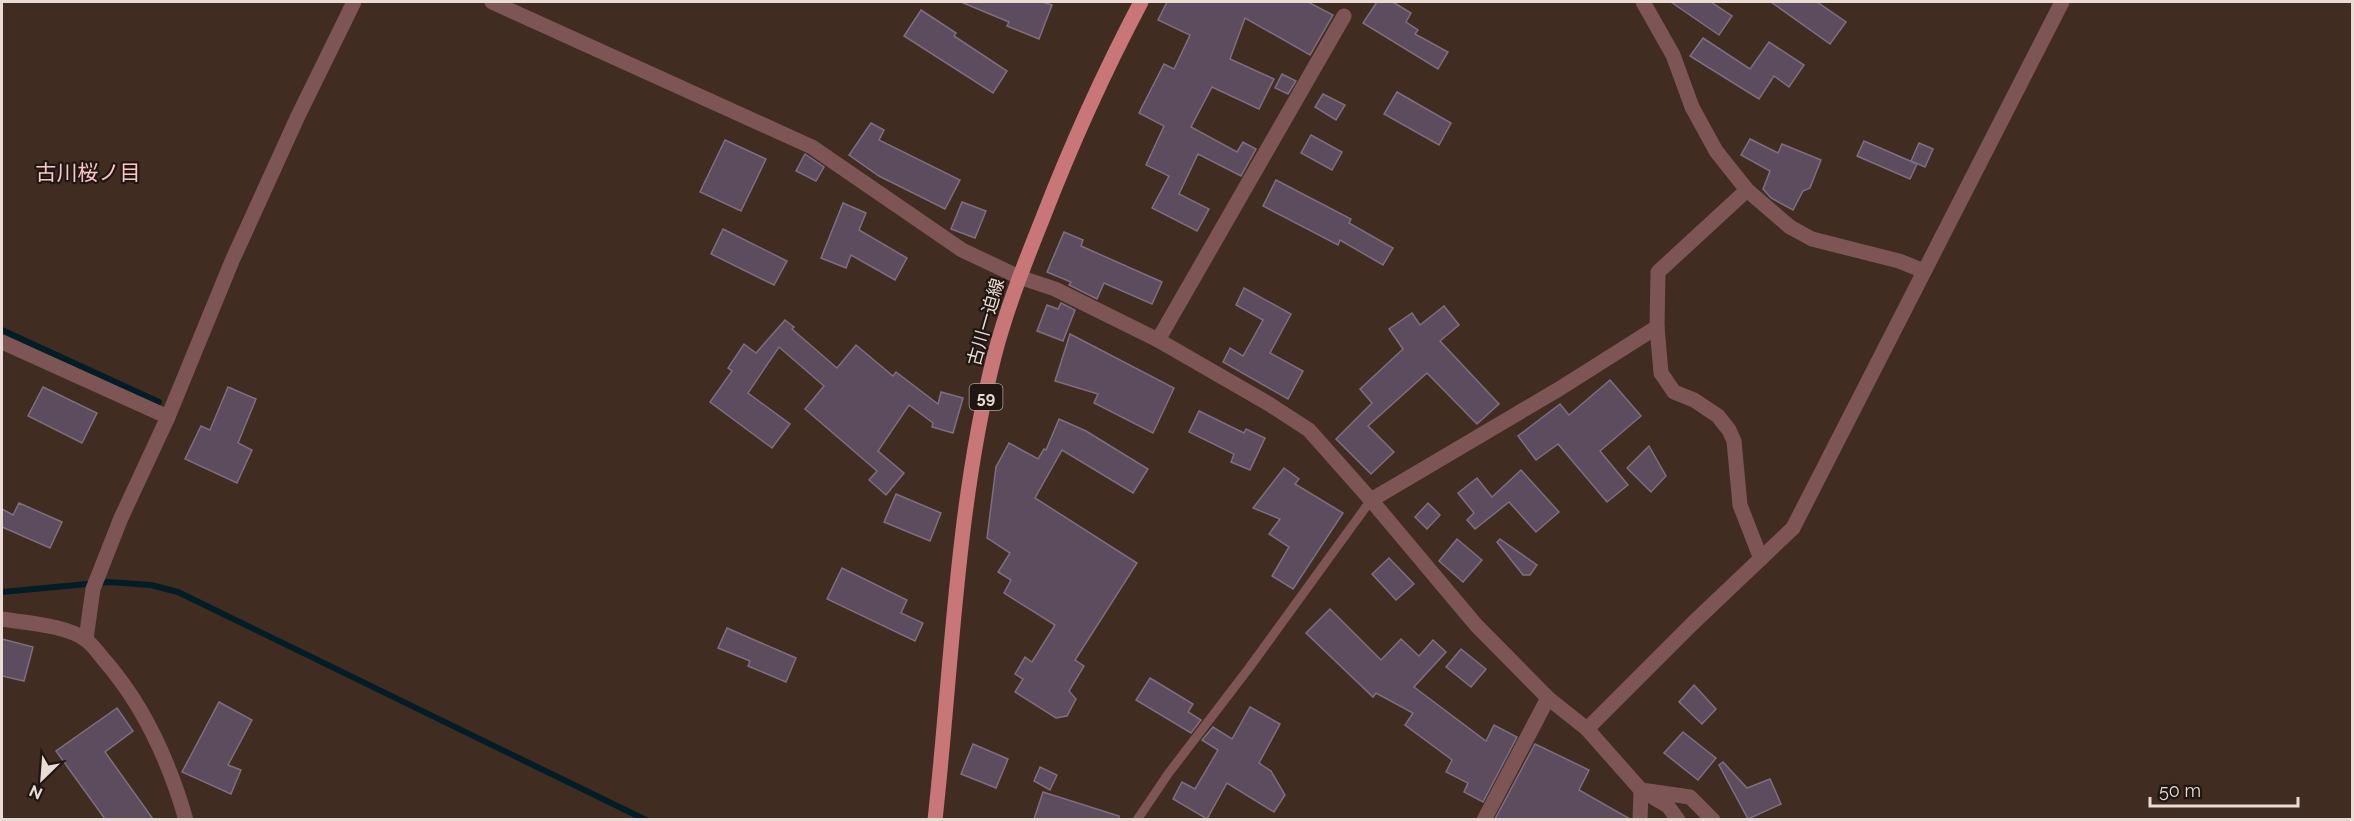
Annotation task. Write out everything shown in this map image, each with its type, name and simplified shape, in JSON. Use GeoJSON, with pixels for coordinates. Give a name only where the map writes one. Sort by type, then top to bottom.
{"type":"FeatureCollection","features":[{"type":"Feature","properties":{"kind":"main road","name":"古川一迫線"},"geometry":{"type":"LineString","coordinates":[[939,819],[965,518],[994,356],[1019,277],[1069,152],[1141,2]]}},
{"type":"Feature","properties":{"kind":"street"},"geometry":{"type":"LineString","coordinates":[[86,639],[93,590],[121,518],[168,417],[232,261],[298,116],[354,2]]}},
{"type":"Feature","properties":{"kind":"street"},"geometry":{"type":"LineString","coordinates":[[492,2],[812,147],[962,250],[1019,277],[1055,289],[1158,340],[1269,404],[1309,430],[1476,626],[1548,698],[1587,729],[1641,790],[1668,806],[1678,819]]}},
{"type":"Feature","properties":{"kind":"street"},"geometry":{"type":"LineString","coordinates":[[1643,2],[1673,56],[1692,107],[1716,151],[1747,190],[1790,227],[1812,238],[1899,261],[1924,271]]}},
{"type":"Feature","properties":{"kind":"street"},"geometry":{"type":"LineString","coordinates":[[1587,729],[1693,623],[1793,528],[2062,2]]}},
{"type":"Feature","properties":{"kind":"street"},"geometry":{"type":"LineString","coordinates":[[1158,340],[1344,16]]}},
{"type":"Feature","properties":{"kind":"street"},"geometry":{"type":"LineString","coordinates":[[1747,190],[1658,272],[1657,327],[1661,373],[1674,392],[1694,400],[1718,416],[1734,441],[1740,504],[1761,559]]}},
{"type":"Feature","properties":{"kind":"street"},"geometry":{"type":"LineString","coordinates":[[1371,500],[1657,327]]}},
{"type":"Feature","properties":{"kind":"street"},"geometry":{"type":"LineString","coordinates":[[2,342],[168,417]]}},
{"type":"Feature","properties":{"kind":"street"},"geometry":{"type":"LineString","coordinates":[[2,618],[61,629],[86,639],[125,684],[156,735],[176,784],[186,819]]}},
{"type":"Feature","properties":{"kind":"street"},"geometry":{"type":"LineString","coordinates":[[1484,819],[1548,698]]}},
{"type":"Feature","properties":{"kind":"street"},"geometry":{"type":"LineString","coordinates":[[1640,819],[1641,790]]}},
{"type":"Feature","properties":{"kind":"street"},"geometry":{"type":"LineString","coordinates":[[1641,790],[1690,796],[1713,819]]}},
{"type":"Feature","properties":{"kind":"lane"},"geometry":{"type":"LineString","coordinates":[[1137,819],[1371,500]]}},
{"type":"Feature","properties":{"kind":"building"},"geometry":{"type":"Polygon","coordinates":[[[961,2],[1043,2],[1052,5],[1039,39],[1007,26],[1009,22],[961,2]]]}},
{"type":"Feature","properties":{"kind":"building"},"geometry":{"type":"Polygon","coordinates":[[[1167,2],[1308,2],[1333,15],[1310,55],[1245,18],[1230,59],[1274,79],[1259,109],[1212,87],[1191,127],[1237,152],[1243,142],[1256,149],[1241,176],[1198,154],[1179,194],[1209,209],[1197,231],[1152,208],[1169,176],[1146,165],[1164,126],[1139,113],[1164,64],[1174,69],[1190,35],[1158,20],[1167,2]]]}},
{"type":"Feature","properties":{"kind":"building"},"geometry":{"type":"Polygon","coordinates":[[[1377,2],[1393,2],[1411,13],[1406,22],[1418,30],[1415,34],[1448,52],[1438,69],[1363,23],[1377,2]]]}},
{"type":"Feature","properties":{"kind":"building"},"geometry":{"type":"Polygon","coordinates":[[[1671,2],[1711,2],[1732,16],[1719,35],[1671,2]]]}},
{"type":"Feature","properties":{"kind":"building"},"geometry":{"type":"Polygon","coordinates":[[[1771,2],[1817,2],[1846,22],[1830,44],[1771,2]]]}},
{"type":"Feature","properties":{"kind":"building"},"geometry":{"type":"Polygon","coordinates":[[[921,10],[956,33],[954,36],[1007,71],[993,93],[904,36],[921,10]]]}},
{"type":"Feature","properties":{"kind":"building"},"geometry":{"type":"Polygon","coordinates":[[[1703,38],[1750,69],[1769,42],[1804,65],[1789,87],[1774,76],[1759,99],[1690,56],[1703,38]]]}},
{"type":"Feature","properties":{"kind":"building"},"geometry":{"type":"Polygon","coordinates":[[[1282,74],[1296,81],[1288,94],[1275,88],[1282,74]]]}},
{"type":"Feature","properties":{"kind":"building"},"geometry":{"type":"Polygon","coordinates":[[[1397,92],[1451,123],[1439,145],[1384,114],[1397,92]]]}},
{"type":"Feature","properties":{"kind":"building"},"geometry":{"type":"Polygon","coordinates":[[[1323,94],[1345,105],[1336,120],[1315,107],[1323,94]]]}},
{"type":"Feature","properties":{"kind":"building"},"geometry":{"type":"Polygon","coordinates":[[[871,123],[884,130],[879,140],[960,180],[945,209],[879,176],[849,155],[871,123]]]}},
{"type":"Feature","properties":{"kind":"building"},"geometry":{"type":"Polygon","coordinates":[[[1311,135],[1342,152],[1332,170],[1301,153],[1311,135]]]}},
{"type":"Feature","properties":{"kind":"building"},"geometry":{"type":"Polygon","coordinates":[[[1750,139],[1778,153],[1782,144],[1821,160],[1810,188],[1803,191],[1793,210],[1771,198],[1763,189],[1770,171],[1741,155],[1750,139]]]}},
{"type":"Feature","properties":{"kind":"building"},"geometry":{"type":"Polygon","coordinates":[[[725,140],[766,159],[741,211],[700,192],[725,140]]]}},
{"type":"Feature","properties":{"kind":"building"},"geometry":{"type":"Polygon","coordinates":[[[1864,141],[1917,164],[1910,179],[1857,156],[1864,141]]]}},
{"type":"Feature","properties":{"kind":"building"},"geometry":{"type":"Polygon","coordinates":[[[1919,143],[1933,149],[1925,167],[1911,161],[1919,143]]]}},
{"type":"Feature","properties":{"kind":"building"},"geometry":{"type":"Polygon","coordinates":[[[805,154],[824,167],[816,181],[796,171],[805,154]]]}},
{"type":"Feature","properties":{"kind":"building"},"geometry":{"type":"Polygon","coordinates":[[[1276,180],[1351,219],[1349,223],[1393,248],[1383,265],[1340,240],[1338,245],[1263,206],[1276,180]]]}},
{"type":"Feature","properties":{"kind":"building"},"geometry":{"type":"Polygon","coordinates":[[[962,202],[986,211],[975,238],[951,229],[962,202]]]}},
{"type":"Feature","properties":{"kind":"building"},"geometry":{"type":"Polygon","coordinates":[[[843,203],[866,213],[859,230],[907,258],[895,280],[851,255],[846,268],[821,258],[843,203]]]}},
{"type":"Feature","properties":{"kind":"building"},"geometry":{"type":"Polygon","coordinates":[[[723,229],[787,261],[774,285],[711,254],[723,229]]]}},
{"type":"Feature","properties":{"kind":"building"},"geometry":{"type":"Polygon","coordinates":[[[1064,232],[1083,240],[1081,246],[1162,282],[1152,304],[1104,283],[1097,299],[1069,285],[1071,282],[1047,272],[1064,232]]]}},
{"type":"Feature","properties":{"kind":"building"},"geometry":{"type":"Polygon","coordinates":[[[1244,288],[1291,314],[1270,353],[1303,371],[1288,399],[1223,362],[1230,348],[1243,356],[1263,320],[1236,305],[1244,288]]]}},
{"type":"Feature","properties":{"kind":"building"},"geometry":{"type":"Polygon","coordinates":[[[1061,303],[1075,310],[1063,341],[1037,331],[1047,305],[1058,309],[1061,303]]]}},
{"type":"Feature","properties":{"kind":"building"},"geometry":{"type":"Polygon","coordinates":[[[1444,306],[1459,325],[1440,341],[1499,404],[1477,424],[1427,373],[1368,426],[1394,452],[1371,474],[1336,439],[1372,403],[1360,389],[1403,349],[1389,329],[1412,313],[1420,325],[1444,306]]]}},
{"type":"Feature","properties":{"kind":"building"},"geometry":{"type":"Polygon","coordinates":[[[785,320],[794,327],[792,329],[837,368],[856,345],[893,376],[896,372],[938,404],[941,392],[963,398],[953,433],[932,427],[933,423],[909,405],[878,451],[904,473],[886,495],[869,480],[877,471],[805,409],[824,386],[779,347],[748,393],[790,424],[772,448],[710,402],[732,371],[728,368],[744,344],[756,353],[785,320]]]}},
{"type":"Feature","properties":{"kind":"building"},"geometry":{"type":"Polygon","coordinates":[[[1070,334],[1174,388],[1153,433],[1094,403],[1098,394],[1055,381],[1070,334]]]}},
{"type":"Feature","properties":{"kind":"building"},"geometry":{"type":"Polygon","coordinates":[[[1610,380],[1641,416],[1600,451],[1628,485],[1607,502],[1558,444],[1536,460],[1518,436],[1560,404],[1569,415],[1610,380]]]}},
{"type":"Feature","properties":{"kind":"building"},"geometry":{"type":"Polygon","coordinates":[[[43,387],[97,413],[82,443],[28,416],[43,387]]]}},
{"type":"Feature","properties":{"kind":"building"},"geometry":{"type":"Polygon","coordinates":[[[228,387],[256,399],[238,443],[252,450],[237,483],[185,459],[201,426],[210,430],[228,387]]]}},
{"type":"Feature","properties":{"kind":"building"},"geometry":{"type":"Polygon","coordinates":[[[1199,411],[1244,433],[1246,429],[1265,438],[1250,470],[1231,462],[1234,454],[1189,432],[1199,411]]]}},
{"type":"Feature","properties":{"kind":"building"},"geometry":{"type":"Polygon","coordinates":[[[1059,419],[1086,431],[1148,469],[1133,493],[1062,450],[1035,498],[1137,563],[1075,660],[1084,666],[1069,691],[1076,699],[1067,716],[1056,718],[1015,692],[1023,679],[1015,674],[1025,657],[1032,662],[1055,625],[1004,593],[1011,580],[998,572],[1010,553],[987,538],[996,467],[1009,443],[1038,459],[1044,449],[1046,450],[1059,419]]]}},
{"type":"Feature","properties":{"kind":"building"},"geometry":{"type":"Polygon","coordinates":[[[1649,446],[1666,476],[1651,492],[1627,468],[1649,446]]]}},
{"type":"Feature","properties":{"kind":"building"},"geometry":{"type":"Polygon","coordinates":[[[1284,468],[1299,479],[1295,484],[1343,513],[1293,589],[1272,576],[1289,547],[1269,534],[1280,519],[1253,508],[1284,468]]]}},
{"type":"Feature","properties":{"kind":"building"},"geometry":{"type":"Polygon","coordinates":[[[1521,470],[1559,512],[1536,532],[1509,502],[1475,529],[1467,520],[1474,513],[1458,493],[1477,478],[1492,497],[1521,470]]]}},
{"type":"Feature","properties":{"kind":"building"},"geometry":{"type":"Polygon","coordinates":[[[896,494],[941,513],[930,541],[884,522],[896,494]]]}},
{"type":"Feature","properties":{"kind":"building"},"geometry":{"type":"Polygon","coordinates":[[[19,503],[62,522],[50,548],[2,527],[2,509],[13,515],[19,503]]]}},
{"type":"Feature","properties":{"kind":"building"},"geometry":{"type":"Polygon","coordinates":[[[1428,503],[1440,515],[1427,529],[1415,517],[1428,503]]]}},
{"type":"Feature","properties":{"kind":"building"},"geometry":{"type":"Polygon","coordinates":[[[1457,539],[1482,560],[1463,582],[1439,561],[1457,539]]]}},
{"type":"Feature","properties":{"kind":"building"},"geometry":{"type":"Polygon","coordinates":[[[1500,539],[1537,565],[1530,575],[1523,575],[1497,542],[1500,539]]]}},
{"type":"Feature","properties":{"kind":"building"},"geometry":{"type":"Polygon","coordinates":[[[1389,558],[1414,584],[1396,600],[1372,574],[1389,558]]]}},
{"type":"Feature","properties":{"kind":"building"},"geometry":{"type":"Polygon","coordinates":[[[842,568],[907,600],[901,613],[923,623],[915,641],[827,599],[842,568]]]}},
{"type":"Feature","properties":{"kind":"building"},"geometry":{"type":"Polygon","coordinates":[[[1330,609],[1381,660],[1401,639],[1419,656],[1433,640],[1446,652],[1414,687],[1486,741],[1494,725],[1517,737],[1483,802],[1464,792],[1468,783],[1446,772],[1452,760],[1405,725],[1413,713],[1376,693],[1373,697],[1306,633],[1330,609]]]}},
{"type":"Feature","properties":{"kind":"building"},"geometry":{"type":"Polygon","coordinates":[[[727,628],[796,658],[786,682],[748,666],[750,661],[718,648],[727,628]]]}},
{"type":"Feature","properties":{"kind":"building"},"geometry":{"type":"Polygon","coordinates":[[[2,639],[33,647],[24,681],[2,676],[2,639]]]}},
{"type":"Feature","properties":{"kind":"building"},"geometry":{"type":"Polygon","coordinates":[[[1461,649],[1486,669],[1471,687],[1446,667],[1461,649]]]}},
{"type":"Feature","properties":{"kind":"building"},"geometry":{"type":"Polygon","coordinates":[[[1150,678],[1193,704],[1188,712],[1201,720],[1191,733],[1136,700],[1150,678]]]}},
{"type":"Feature","properties":{"kind":"building"},"geometry":{"type":"Polygon","coordinates":[[[1694,685],[1716,709],[1702,724],[1679,702],[1694,685]]]}},
{"type":"Feature","properties":{"kind":"building"},"geometry":{"type":"Polygon","coordinates":[[[219,702],[252,720],[228,765],[241,770],[231,794],[182,772],[219,702]]]}},
{"type":"Feature","properties":{"kind":"building"},"geometry":{"type":"Polygon","coordinates":[[[1250,707],[1280,724],[1259,763],[1271,771],[1285,795],[1274,812],[1227,783],[1207,819],[1173,799],[1182,782],[1195,789],[1218,750],[1202,740],[1213,727],[1232,739],[1250,707]]]}},
{"type":"Feature","properties":{"kind":"building"},"geometry":{"type":"Polygon","coordinates":[[[117,708],[133,731],[105,752],[153,819],[105,819],[56,751],[117,708]]]}},
{"type":"Feature","properties":{"kind":"building"},"geometry":{"type":"Polygon","coordinates":[[[1683,732],[1716,758],[1698,780],[1664,753],[1683,732]]]}},
{"type":"Feature","properties":{"kind":"building"},"geometry":{"type":"Polygon","coordinates":[[[973,744],[1008,759],[996,788],[961,774],[973,744]]]}},
{"type":"Feature","properties":{"kind":"building"},"geometry":{"type":"Polygon","coordinates":[[[1535,744],[1589,770],[1579,790],[1630,819],[1495,819],[1535,744]]]}},
{"type":"Feature","properties":{"kind":"building"},"geometry":{"type":"Polygon","coordinates":[[[1723,762],[1747,788],[1770,779],[1781,804],[1748,819],[1719,765],[1723,762]]]}},
{"type":"Feature","properties":{"kind":"building"},"geometry":{"type":"Polygon","coordinates":[[[1040,767],[1057,775],[1050,790],[1034,781],[1040,767]]]}},
{"type":"Feature","properties":{"kind":"building"},"geometry":{"type":"Polygon","coordinates":[[[1043,792],[1119,816],[1119,819],[1034,819],[1043,792]]]}},
{"type":"Feature","properties":{"kind":"waterway"},"geometry":{"type":"LineString","coordinates":[[2,330],[159,402]]}},
{"type":"Feature","properties":{"kind":"waterway"},"geometry":{"type":"LineString","coordinates":[[2,592],[109,582],[151,585],[178,592],[646,820]]}},
{"type":"Feature","properties":{"kind":"district","name":"古川桜ノ目"},"geometry":{"type":"Point","coordinates":[88,173]}}]}
